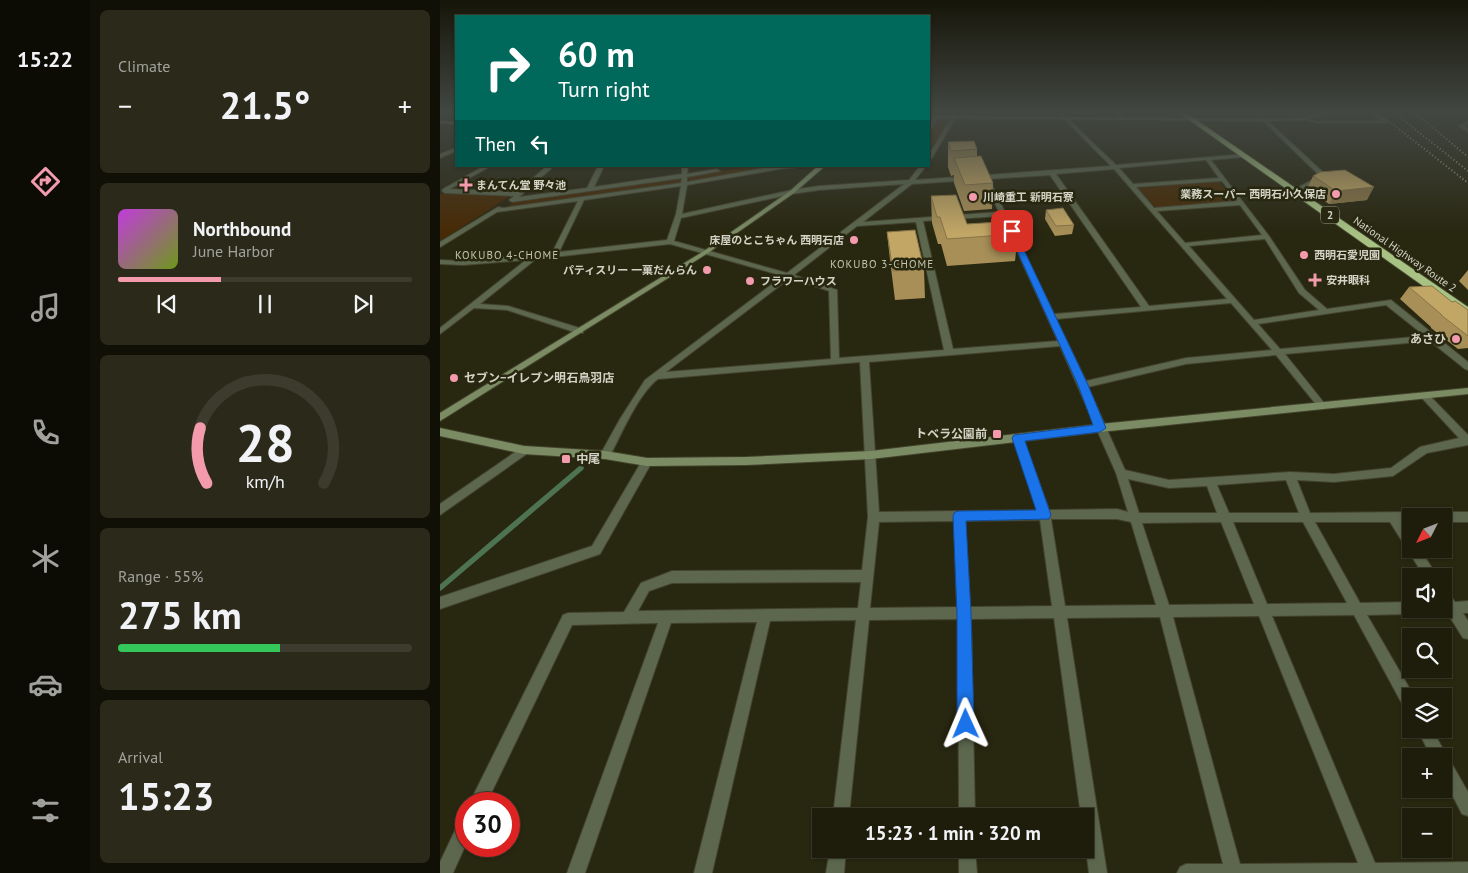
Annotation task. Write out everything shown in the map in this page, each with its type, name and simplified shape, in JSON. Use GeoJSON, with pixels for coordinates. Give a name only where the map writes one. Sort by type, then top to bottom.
{"type":"FeatureCollection","features":[{"type":"Feature","properties":{"kind":"highway","name":"National Highway Route 2"},"geometry":{"type":"LineString","coordinates":[[1240,153],[1468,312]]}},
{"type":"Feature","properties":{"kind":"street"},"geometry":{"type":"LineString","coordinates":[[1101,153],[1278,352],[1322,406]]}},
{"type":"Feature","properties":{"kind":"street"},"geometry":{"type":"LineString","coordinates":[[1295,191],[1324,176],[1300,153]]}},
{"type":"Feature","properties":{"kind":"street"},"geometry":{"type":"LineString","coordinates":[[680,217],[792,192],[1052,173],[1243,155]]}},
{"type":"Feature","properties":{"kind":"street"},"geometry":{"type":"LineString","coordinates":[[1208,159],[1267,237],[1302,291],[1326,312]]}},
{"type":"Feature","properties":{"kind":"street"},"geometry":{"type":"LineString","coordinates":[[442,192],[486,167]]}},
{"type":"Feature","properties":{"kind":"street"},"geometry":{"type":"LineString","coordinates":[[440,245],[512,200],[550,167]]}},
{"type":"Feature","properties":{"kind":"street"},"geometry":{"type":"LineString","coordinates":[[589,190],[600,167]]}},
{"type":"Feature","properties":{"kind":"street"},"geometry":{"type":"LineString","coordinates":[[670,242],[680,217],[685,167]]}},
{"type":"Feature","properties":{"kind":"street"},"geometry":{"type":"LineString","coordinates":[[494,211],[685,180],[742,167]]}},
{"type":"Feature","properties":{"kind":"street"},"geometry":{"type":"LineString","coordinates":[[512,200],[780,167]]}},
{"type":"Feature","properties":{"kind":"street"},"geometry":{"type":"LineString","coordinates":[[440,418],[706,252],[792,192],[821,167]]}},
{"type":"Feature","properties":{"kind":"street"},"geometry":{"type":"LineString","coordinates":[[605,455],[623,421],[648,382],[659,376],[911,182],[922,167]]}},
{"type":"Feature","properties":{"kind":"street"},"geometry":{"type":"LineString","coordinates":[[1052,173],[1146,308]]}},
{"type":"Feature","properties":{"kind":"street"},"geometry":{"type":"LineString","coordinates":[[986,178],[1083,385],[1121,473],[1165,612],[1233,871]]}},
{"type":"Feature","properties":{"kind":"street"},"geometry":{"type":"LineString","coordinates":[[1131,186],[1223,179]]}},
{"type":"Feature","properties":{"kind":"street"},"geometry":{"type":"LineString","coordinates":[[442,192],[519,194]]}},
{"type":"Feature","properties":{"kind":"street"},"geometry":{"type":"LineString","coordinates":[[555,254],[582,198]]}},
{"type":"Feature","properties":{"kind":"street"},"geometry":{"type":"LineString","coordinates":[[1152,210],[1241,203]]}},
{"type":"Feature","properties":{"kind":"street"},"geometry":{"type":"LineString","coordinates":[[856,224],[1004,214]]}},
{"type":"Feature","properties":{"kind":"street"},"geometry":{"type":"LineString","coordinates":[[919,220],[949,351]]}},
{"type":"Feature","properties":{"kind":"street"},"geometry":{"type":"LineString","coordinates":[[1183,245],[1267,237]]}},
{"type":"Feature","properties":{"kind":"street"},"geometry":{"type":"LineString","coordinates":[[440,262],[463,263],[534,258],[555,254],[670,242],[788,275],[833,290],[835,361]]}},
{"type":"Feature","properties":{"kind":"street"},"geometry":{"type":"LineString","coordinates":[[440,332],[534,258]]}},
{"type":"Feature","properties":{"kind":"street"},"geometry":{"type":"LineString","coordinates":[[1050,317],[1232,301]]}},
{"type":"Feature","properties":{"kind":"street"},"geometry":{"type":"LineString","coordinates":[[1252,323],[1388,302],[1468,367]]}},
{"type":"Feature","properties":{"kind":"street"},"geometry":{"type":"LineString","coordinates":[[473,306],[508,308],[580,331]]}},
{"type":"Feature","properties":{"kind":"street"},"geometry":{"type":"LineString","coordinates":[[1083,385],[1186,361],[1432,338]]}},
{"type":"Feature","properties":{"kind":"street"},"geometry":{"type":"LineString","coordinates":[[659,376],[1063,343]]}},
{"type":"Feature","properties":{"kind":"street"},"geometry":{"type":"LineString","coordinates":[[842,808],[874,517],[864,358]]}},
{"type":"Feature","properties":{"kind":"street"},"geometry":{"type":"LineString","coordinates":[[440,432],[524,450],[605,455],[647,462],[746,461],[871,455],[1100,428],[1468,391]]}},
{"type":"Feature","properties":{"kind":"street"},"geometry":{"type":"LineString","coordinates":[[1424,395],[1468,440]]}},
{"type":"Feature","properties":{"kind":"street"},"geometry":{"type":"LineString","coordinates":[[1018,438],[1045,515],[1098,873]]}},
{"type":"Feature","properties":{"kind":"street"},"geometry":{"type":"LineString","coordinates":[[1121,473],[1168,484],[1290,476],[1334,478],[1393,472],[1424,450],[1468,440]]}},
{"type":"Feature","properties":{"kind":"street"},"geometry":{"type":"LineString","coordinates":[[440,510],[524,450]]}},
{"type":"Feature","properties":{"kind":"street"},"geometry":{"type":"LineString","coordinates":[[440,602],[596,550],[647,462]]}},
{"type":"Feature","properties":{"kind":"street"},"geometry":{"type":"LineString","coordinates":[[1290,476],[1306,518],[1402,690]]}},
{"type":"Feature","properties":{"kind":"street"},"geometry":{"type":"LineString","coordinates":[[1210,482],[1370,871]]}},
{"type":"Feature","properties":{"kind":"street"},"geometry":{"type":"LineString","coordinates":[[874,517],[1117,514],[1135,518],[1402,517]]}},
{"type":"Feature","properties":{"kind":"street"},"geometry":{"type":"LineString","coordinates":[[959,516],[964,613],[967,808]]}},
{"type":"Feature","properties":{"kind":"street"},"geometry":{"type":"LineString","coordinates":[[1393,517],[1402,531]]}},
{"type":"Feature","properties":{"kind":"street"},"geometry":{"type":"LineString","coordinates":[[1452,517],[1468,517]]}},
{"type":"Feature","properties":{"kind":"street"},"geometry":{"type":"LineString","coordinates":[[628,618],[645,587],[672,577],[867,576]]}},
{"type":"Feature","properties":{"kind":"street"},"geometry":{"type":"LineString","coordinates":[[1452,605],[1468,607]]}},
{"type":"Feature","properties":{"kind":"street"},"geometry":{"type":"LineString","coordinates":[[483,792],[568,619],[862,613],[1058,613],[1402,608]]}},
{"type":"Feature","properties":{"kind":"street"},"geometry":{"type":"LineString","coordinates":[[1452,612],[1468,633]]}},
{"type":"Feature","properties":{"kind":"street"},"geometry":{"type":"LineString","coordinates":[[703,873],[765,615]]}},
{"type":"Feature","properties":{"kind":"street"},"geometry":{"type":"LineString","coordinates":[[576,873],[667,617]]}},
{"type":"Feature","properties":{"kind":"street"},"geometry":{"type":"LineString","coordinates":[[1452,779],[1468,808]]}},
{"type":"Feature","properties":{"kind":"street"},"geometry":{"type":"LineString","coordinates":[[444,873],[455,850]]}},
{"type":"Feature","properties":{"kind":"street"},"geometry":{"type":"LineString","coordinates":[[835,873],[837,858]]}},
{"type":"Feature","properties":{"kind":"street"},"geometry":{"type":"LineString","coordinates":[[967,858],[968,873]]}},
{"type":"Feature","properties":{"kind":"street"},"geometry":{"type":"LineString","coordinates":[[1186,873],[1233,871],[1468,871]]}},
{"type":"Feature","properties":{"kind":"shaded area"},"geometry":{"type":"Polygon","coordinates":[[[747,167],[779,167],[689,182],[689,177],[747,167]]]}},
{"type":"Feature","properties":{"kind":"shaded area"},"geometry":{"type":"Polygon","coordinates":[[[682,178],[682,183],[504,208],[515,202],[682,178]]]}},
{"type":"Feature","properties":{"kind":"shaded area"},"geometry":{"type":"Polygon","coordinates":[[[1219,182],[1235,202],[1159,208],[1155,207],[1138,188],[1219,182]]]}},
{"type":"Feature","properties":{"kind":"shaded area"},"geometry":{"type":"Polygon","coordinates":[[[445,192],[512,195],[440,241],[440,195],[445,192]]]}},
{"type":"Feature","properties":{"kind":"building"},"geometry":{"type":"Polygon","coordinates":[[[981,156],[993,183],[965,185],[954,158],[981,156]]]}},
{"type":"Feature","properties":{"kind":"building"},"geometry":{"type":"Polygon","coordinates":[[[1345,170],[1374,187],[1336,191],[1313,176],[1320,172],[1345,170]]]}},
{"type":"Feature","properties":{"kind":"building"},"geometry":{"type":"Polygon","coordinates":[[[956,195],[967,224],[1016,221],[1018,234],[947,239],[940,217],[937,217],[931,196],[956,195]]]}},
{"type":"Feature","properties":{"kind":"building"},"geometry":{"type":"Polygon","coordinates":[[[1063,208],[1074,225],[1056,226],[1046,210],[1063,208]]]}},
{"type":"Feature","properties":{"kind":"building"},"geometry":{"type":"Polygon","coordinates":[[[915,230],[924,269],[893,271],[887,232],[915,230]]]}},
{"type":"Feature","properties":{"kind":"building"},"geometry":{"type":"Polygon","coordinates":[[[1432,286],[1452,302],[1455,301],[1468,310],[1468,336],[1409,287],[1432,286]]]}},
{"type":"Feature","properties":{"kind":"waterway"},"geometry":{"type":"LineString","coordinates":[[440,588],[581,468]]}},
{"type":"Feature","properties":{"kind":"railway"},"geometry":{"type":"LineString","coordinates":[[1429,153],[1468,183]]}},
{"type":"Feature","properties":{"kind":"railway"},"geometry":{"type":"LineString","coordinates":[[1445,153],[1468,171]]}},
{"type":"Feature","properties":{"kind":"railway"},"geometry":{"type":"LineString","coordinates":[[1463,153],[1468,157]]}},
{"type":"Feature","properties":{"kind":"place","name":"まんてん堂 野々池"},"geometry":{"type":"Point","coordinates":[466,185]}},
{"type":"Feature","properties":{"kind":"place","name":"業務スーパー 西明石小久保店"},"geometry":{"type":"Point","coordinates":[1336,194]}},
{"type":"Feature","properties":{"kind":"place","name":"川崎重工 新明石寮"},"geometry":{"type":"Point","coordinates":[973,197]}},
{"type":"Feature","properties":{"kind":"place","name":"床屋のとこちゃん 西明石店"},"geometry":{"type":"Point","coordinates":[854,240]}},
{"type":"Feature","properties":{"kind":"place","name":"西明石愛児園"},"geometry":{"type":"Point","coordinates":[1304,255]}},
{"type":"Feature","properties":{"kind":"place","name":"パティスリー 一菓だんらん"},"geometry":{"type":"Point","coordinates":[707,270]}},
{"type":"Feature","properties":{"kind":"place","name":"安井眼科"},"geometry":{"type":"Point","coordinates":[1315,280]}},
{"type":"Feature","properties":{"kind":"place","name":"フラワーハウス"},"geometry":{"type":"Point","coordinates":[750,281]}},
{"type":"Feature","properties":{"kind":"place","name":"あさひ"},"geometry":{"type":"Point","coordinates":[1456,339]}},
{"type":"Feature","properties":{"kind":"place","name":"セブン−イレブン明石鳥羽店"},"geometry":{"type":"Point","coordinates":[454,378]}},
{"type":"Feature","properties":{"kind":"place","name":"トベラ公園前"},"geometry":{"type":"Point","coordinates":[997,434]}},
{"type":"Feature","properties":{"kind":"place","name":"中尾"},"geometry":{"type":"Point","coordinates":[566,459]}},
{"type":"Feature","properties":{"kind":"district","name":"KOKUBO 4-CHOME"},"geometry":{"type":"Point","coordinates":[507,255]}},
{"type":"Feature","properties":{"kind":"district","name":"KOKUBO 3-CHOME"},"geometry":{"type":"Point","coordinates":[882,264]}},
{"type":"Feature","properties":{"kind":"route"},"geometry":{"type":"LineString","coordinates":[[966,724],[964,613],[959,516],[1045,515],[1018,438],[1100,428],[1083,385],[1012,231]]}}]}
